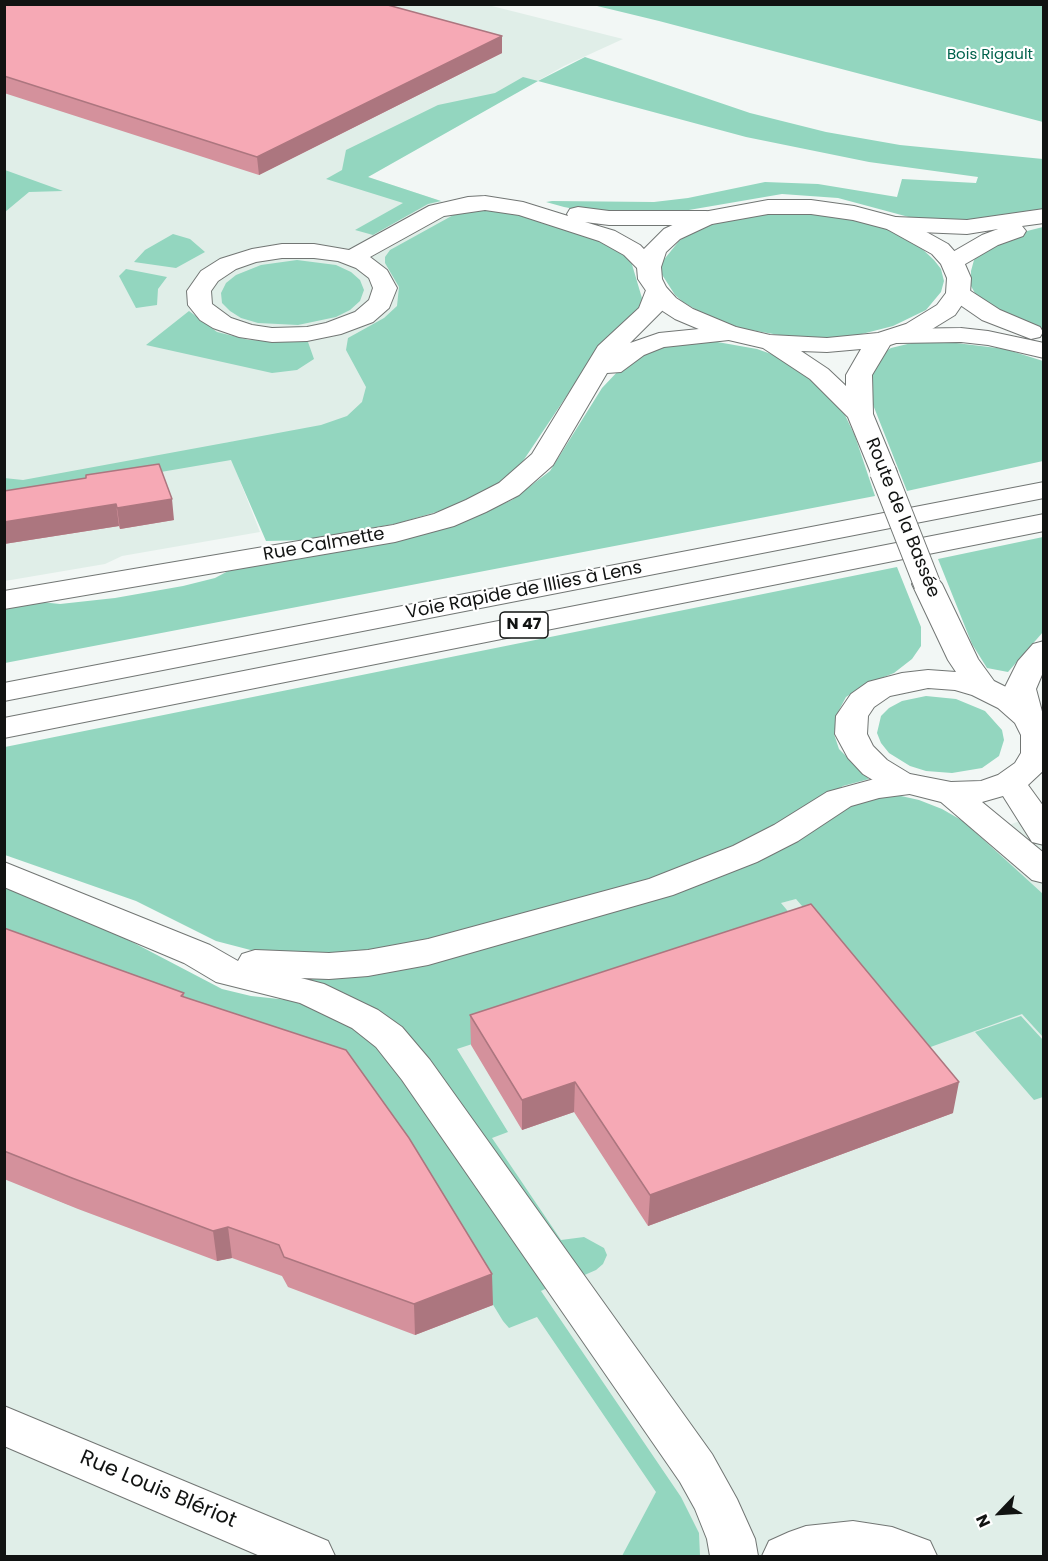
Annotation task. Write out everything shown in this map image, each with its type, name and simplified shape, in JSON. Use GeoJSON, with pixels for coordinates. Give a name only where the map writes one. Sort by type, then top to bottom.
{"type":"FeatureCollection","features":[{"type":"Feature","properties":{"kind":"main road"},"geometry":{"type":"LineString","coordinates":[[351,258],[364,263],[380,275],[385,288],[380,303],[364,317],[340,327],[307,334],[272,335],[248,332],[222,323],[209,315],[200,305],[199,291],[209,276],[228,264],[252,256],[282,251],[314,251],[351,258],[430,215],[450,207],[485,203],[609,218],[706,218],[747,209],[789,207],[835,210],[895,224],[967,227],[1044,216]]}},
{"type":"Feature","properties":{"kind":"main road"},"geometry":{"type":"LineString","coordinates":[[523,209],[607,236],[632,249],[668,303],[684,314],[729,333],[770,342],[827,345],[889,338],[961,335],[988,338],[1044,351]]}},
{"type":"Feature","properties":{"kind":"main road","name":"Rue Calmette"},"geometry":{"type":"LineString","coordinates":[[4,600],[355,540],[444,520],[509,489],[543,459],[607,351],[650,311],[655,249],[682,228],[706,218]]}},
{"type":"Feature","properties":{"kind":"main road"},"geometry":{"type":"LineString","coordinates":[[952,262],[990,240],[1044,222]]}},
{"type":"Feature","properties":{"kind":"main road"},"geometry":{"type":"LineString","coordinates":[[889,338],[935,319],[952,304],[958,293],[959,278],[952,262],[928,240],[895,224]]}},
{"type":"Feature","properties":{"kind":"main road"},"geometry":{"type":"LineString","coordinates":[[958,293],[1005,322],[1044,337]]}},
{"type":"Feature","properties":{"kind":"main road","name":"Rue Calmette"},"geometry":{"type":"LineString","coordinates":[[587,387],[635,350],[659,340],[729,333]]}},
{"type":"Feature","properties":{"kind":"main road","name":"Route de la Bassée"},"geometry":{"type":"LineString","coordinates":[[889,338],[868,357],[859,375],[860,414],[943,622],[963,660],[983,688]]}},
{"type":"Feature","properties":{"kind":"main road","name":"Route de la Bassée"},"geometry":{"type":"LineString","coordinates":[[770,342],[819,374],[860,414]]}},
{"type":"Feature","properties":{"kind":"main road"},"geometry":{"type":"LineString","coordinates":[[792,540],[834,517],[1044,471]]}},
{"type":"Feature","properties":{"kind":"main road","name":"Voie Rapide de Illies à Lens"},"geometry":{"type":"LineString","coordinates":[[4,692],[1044,490]]}},
{"type":"Feature","properties":{"kind":"main road","name":"N 47"},"geometry":{"type":"LineString","coordinates":[[4,728],[1044,522]]}},
{"type":"Feature","properties":{"kind":"main road"},"geometry":{"type":"LineString","coordinates":[[902,682],[927,660],[938,646],[943,622]]}},
{"type":"Feature","properties":{"kind":"main road"},"geometry":{"type":"LineString","coordinates":[[1028,718],[1009,701],[983,688],[956,681],[928,679],[902,682],[879,689],[862,701],[852,716],[851,734],[859,751],[875,767],[898,781],[913,786],[951,793],[984,791],[1010,782],[1028,769],[1037,753],[1037,735],[1028,718],[1020,690],[1029,668],[1044,650]]}},
{"type":"Feature","properties":{"kind":"main road"},"geometry":{"type":"LineString","coordinates":[[1010,782],[1044,834]]}},
{"type":"Feature","properties":{"kind":"main road"},"geometry":{"type":"LineString","coordinates":[[197,954],[239,962],[282,966],[328,966],[368,963],[428,952],[681,880],[746,854],[786,833],[839,799],[878,788],[913,786]]}},
{"type":"Feature","properties":{"kind":"main road"},"geometry":{"type":"LineString","coordinates":[[951,793],[1044,872]]}},
{"type":"Feature","properties":{"kind":"main road"},"geometry":{"type":"LineString","coordinates":[[4,873],[197,954],[230,973],[269,981],[327,1000],[365,1019],[389,1037],[416,1070],[696,1468],[714,1498],[731,1539],[734,1557]]}},
{"type":"Feature","properties":{"kind":"main road","name":"Rue Louis Blériot"},"geometry":{"type":"LineString","coordinates":[[4,1425],[311,1557]]}},
{"type":"Feature","properties":{"kind":"main road"},"geometry":{"type":"LineString","coordinates":[[786,1557],[806,1546],[853,1542],[892,1548],[913,1557]]}},
{"type":"Feature","properties":{"kind":"shaded area"},"geometry":{"type":"Polygon","coordinates":[[[484,4],[623,39],[564,66],[368,177],[441,201],[457,213],[378,420],[225,443],[260,532],[122,556],[105,564],[5,581],[5,5],[484,4]]]}},
{"type":"Feature","properties":{"kind":"shaded area"},"geometry":{"type":"Polygon","coordinates":[[[1043,812],[1043,1556],[5,1556],[5,949],[352,1070],[780,903],[858,883],[1043,812]]]}},
{"type":"Feature","properties":{"kind":"green space","name":"Bois Rigault"},"geometry":{"type":"Polygon","coordinates":[[[593,5],[1043,5],[1043,122],[659,21],[593,5]]]}},
{"type":"Feature","properties":{"kind":"green space"},"geometry":{"type":"Polygon","coordinates":[[[585,57],[750,113],[826,132],[900,145],[1043,159],[1044,210],[960,221],[920,220],[838,198],[782,194],[683,211],[653,213],[585,211],[564,207],[546,202],[654,202],[688,198],[765,182],[818,184],[897,197],[902,179],[976,183],[978,177],[869,162],[746,137],[538,81],[585,57]]]}},
{"type":"Feature","properties":{"kind":"green space"},"geometry":{"type":"Polygon","coordinates":[[[523,77],[538,81],[368,177],[441,201],[428,204],[373,235],[355,230],[403,203],[326,179],[342,170],[346,150],[438,105],[495,93],[523,77]]]}},
{"type":"Feature","properties":{"kind":"green space"},"geometry":{"type":"Polygon","coordinates":[[[5,170],[63,191],[29,192],[5,212],[5,170]]]}},
{"type":"Feature","properties":{"kind":"green space"},"geometry":{"type":"Polygon","coordinates":[[[485,209],[559,223],[622,251],[631,261],[644,305],[584,370],[521,464],[504,480],[473,499],[399,523],[309,540],[266,541],[231,460],[32,494],[5,495],[4,478],[23,480],[321,425],[347,416],[362,402],[366,387],[346,350],[348,338],[384,318],[397,306],[399,287],[385,263],[385,257],[390,250],[457,213],[485,209]]]}},
{"type":"Feature","properties":{"kind":"green space"},"geometry":{"type":"Polygon","coordinates":[[[766,214],[819,214],[855,220],[889,230],[918,245],[934,260],[941,269],[944,281],[941,292],[926,310],[893,326],[854,336],[829,338],[779,335],[745,329],[712,319],[675,295],[661,273],[662,262],[679,241],[690,233],[725,220],[766,214]]]}},
{"type":"Feature","properties":{"kind":"green space"},"geometry":{"type":"Polygon","coordinates":[[[1043,227],[1043,331],[1024,326],[977,297],[971,286],[971,271],[974,260],[983,250],[1023,232],[1043,227]]]}},
{"type":"Feature","properties":{"kind":"green space"},"geometry":{"type":"Polygon","coordinates":[[[173,234],[190,239],[205,252],[176,268],[134,262],[145,250],[173,234]]]}},
{"type":"Feature","properties":{"kind":"green space"},"geometry":{"type":"Polygon","coordinates":[[[297,260],[336,265],[351,272],[360,280],[364,290],[360,301],[350,310],[336,317],[298,325],[258,323],[241,318],[222,303],[221,293],[226,283],[236,275],[261,265],[297,260]]]}},
{"type":"Feature","properties":{"kind":"green space"},"geometry":{"type":"Polygon","coordinates":[[[126,269],[167,277],[158,289],[157,305],[136,308],[119,276],[126,269]]]}},
{"type":"Feature","properties":{"kind":"green space"},"geometry":{"type":"Polygon","coordinates":[[[189,311],[217,332],[249,340],[308,342],[314,359],[297,370],[272,373],[146,345],[189,311]]]}},
{"type":"Feature","properties":{"kind":"green space"},"geometry":{"type":"Polygon","coordinates":[[[706,340],[757,349],[774,355],[806,374],[844,413],[855,436],[875,496],[5,663],[5,608],[41,602],[60,604],[115,598],[183,586],[215,578],[230,570],[457,523],[512,500],[550,471],[602,388],[620,369],[659,346],[706,340]]]}},
{"type":"Feature","properties":{"kind":"green space"},"geometry":{"type":"Polygon","coordinates":[[[920,341],[940,341],[1005,349],[1043,361],[1043,461],[907,491],[868,392],[874,361],[881,354],[891,348],[920,341]]]}},
{"type":"Feature","properties":{"kind":"green space"},"geometry":{"type":"Polygon","coordinates":[[[1043,537],[1043,632],[1008,672],[987,668],[972,644],[938,559],[1043,537]]]}},
{"type":"Feature","properties":{"kind":"green space"},"geometry":{"type":"Polygon","coordinates":[[[897,567],[921,627],[921,646],[912,659],[894,673],[866,684],[846,697],[838,712],[834,734],[839,749],[869,779],[843,786],[780,826],[658,877],[464,933],[348,954],[262,953],[216,941],[136,901],[5,855],[5,747],[897,567]]]}},
{"type":"Feature","properties":{"kind":"green space"},"geometry":{"type":"Polygon","coordinates":[[[926,696],[956,699],[985,711],[1002,730],[1004,740],[999,756],[982,768],[952,773],[926,771],[910,766],[889,753],[877,733],[881,716],[889,708],[902,701],[926,696]]]}},
{"type":"Feature","properties":{"kind":"green space"},"geometry":{"type":"Polygon","coordinates":[[[892,794],[919,800],[963,821],[1043,894],[1043,1037],[1022,1014],[925,1049],[796,899],[781,903],[807,934],[457,1049],[508,1132],[492,1138],[561,1240],[584,1237],[604,1248],[607,1255],[603,1264],[580,1277],[436,1075],[315,986],[310,979],[315,974],[668,892],[844,805],[892,794]]]}},
{"type":"Feature","properties":{"kind":"green space"},"geometry":{"type":"Polygon","coordinates":[[[5,887],[115,933],[222,989],[251,996],[288,1000],[324,1011],[374,1041],[551,1286],[541,1291],[681,1497],[699,1533],[700,1556],[622,1556],[656,1492],[537,1317],[509,1328],[410,1169],[202,1032],[69,1205],[45,1195],[188,1024],[5,949],[5,887]]]}},
{"type":"Feature","properties":{"kind":"green space"},"geometry":{"type":"Polygon","coordinates":[[[1021,1016],[1043,1040],[1043,1097],[1034,1100],[975,1032],[1021,1016]]]}},
{"type":"Feature","properties":{"kind":"building"},"geometry":{"type":"Polygon","coordinates":[[[4,4],[384,4],[502,36],[257,157],[4,76],[4,4]]]}},
{"type":"Feature","properties":{"kind":"building"},"geometry":{"type":"Polygon","coordinates":[[[159,464],[172,499],[117,508],[116,504],[4,522],[4,491],[159,464]]]}},
{"type":"Feature","properties":{"kind":"building"},"geometry":{"type":"Polygon","coordinates":[[[811,904],[959,1082],[650,1195],[575,1082],[522,1100],[470,1015],[811,904]]]}},
{"type":"Feature","properties":{"kind":"building"},"geometry":{"type":"Polygon","coordinates":[[[4,928],[184,993],[181,996],[346,1050],[409,1138],[492,1274],[414,1304],[284,1257],[279,1245],[228,1227],[213,1231],[4,1151],[4,928]]]}}]}
